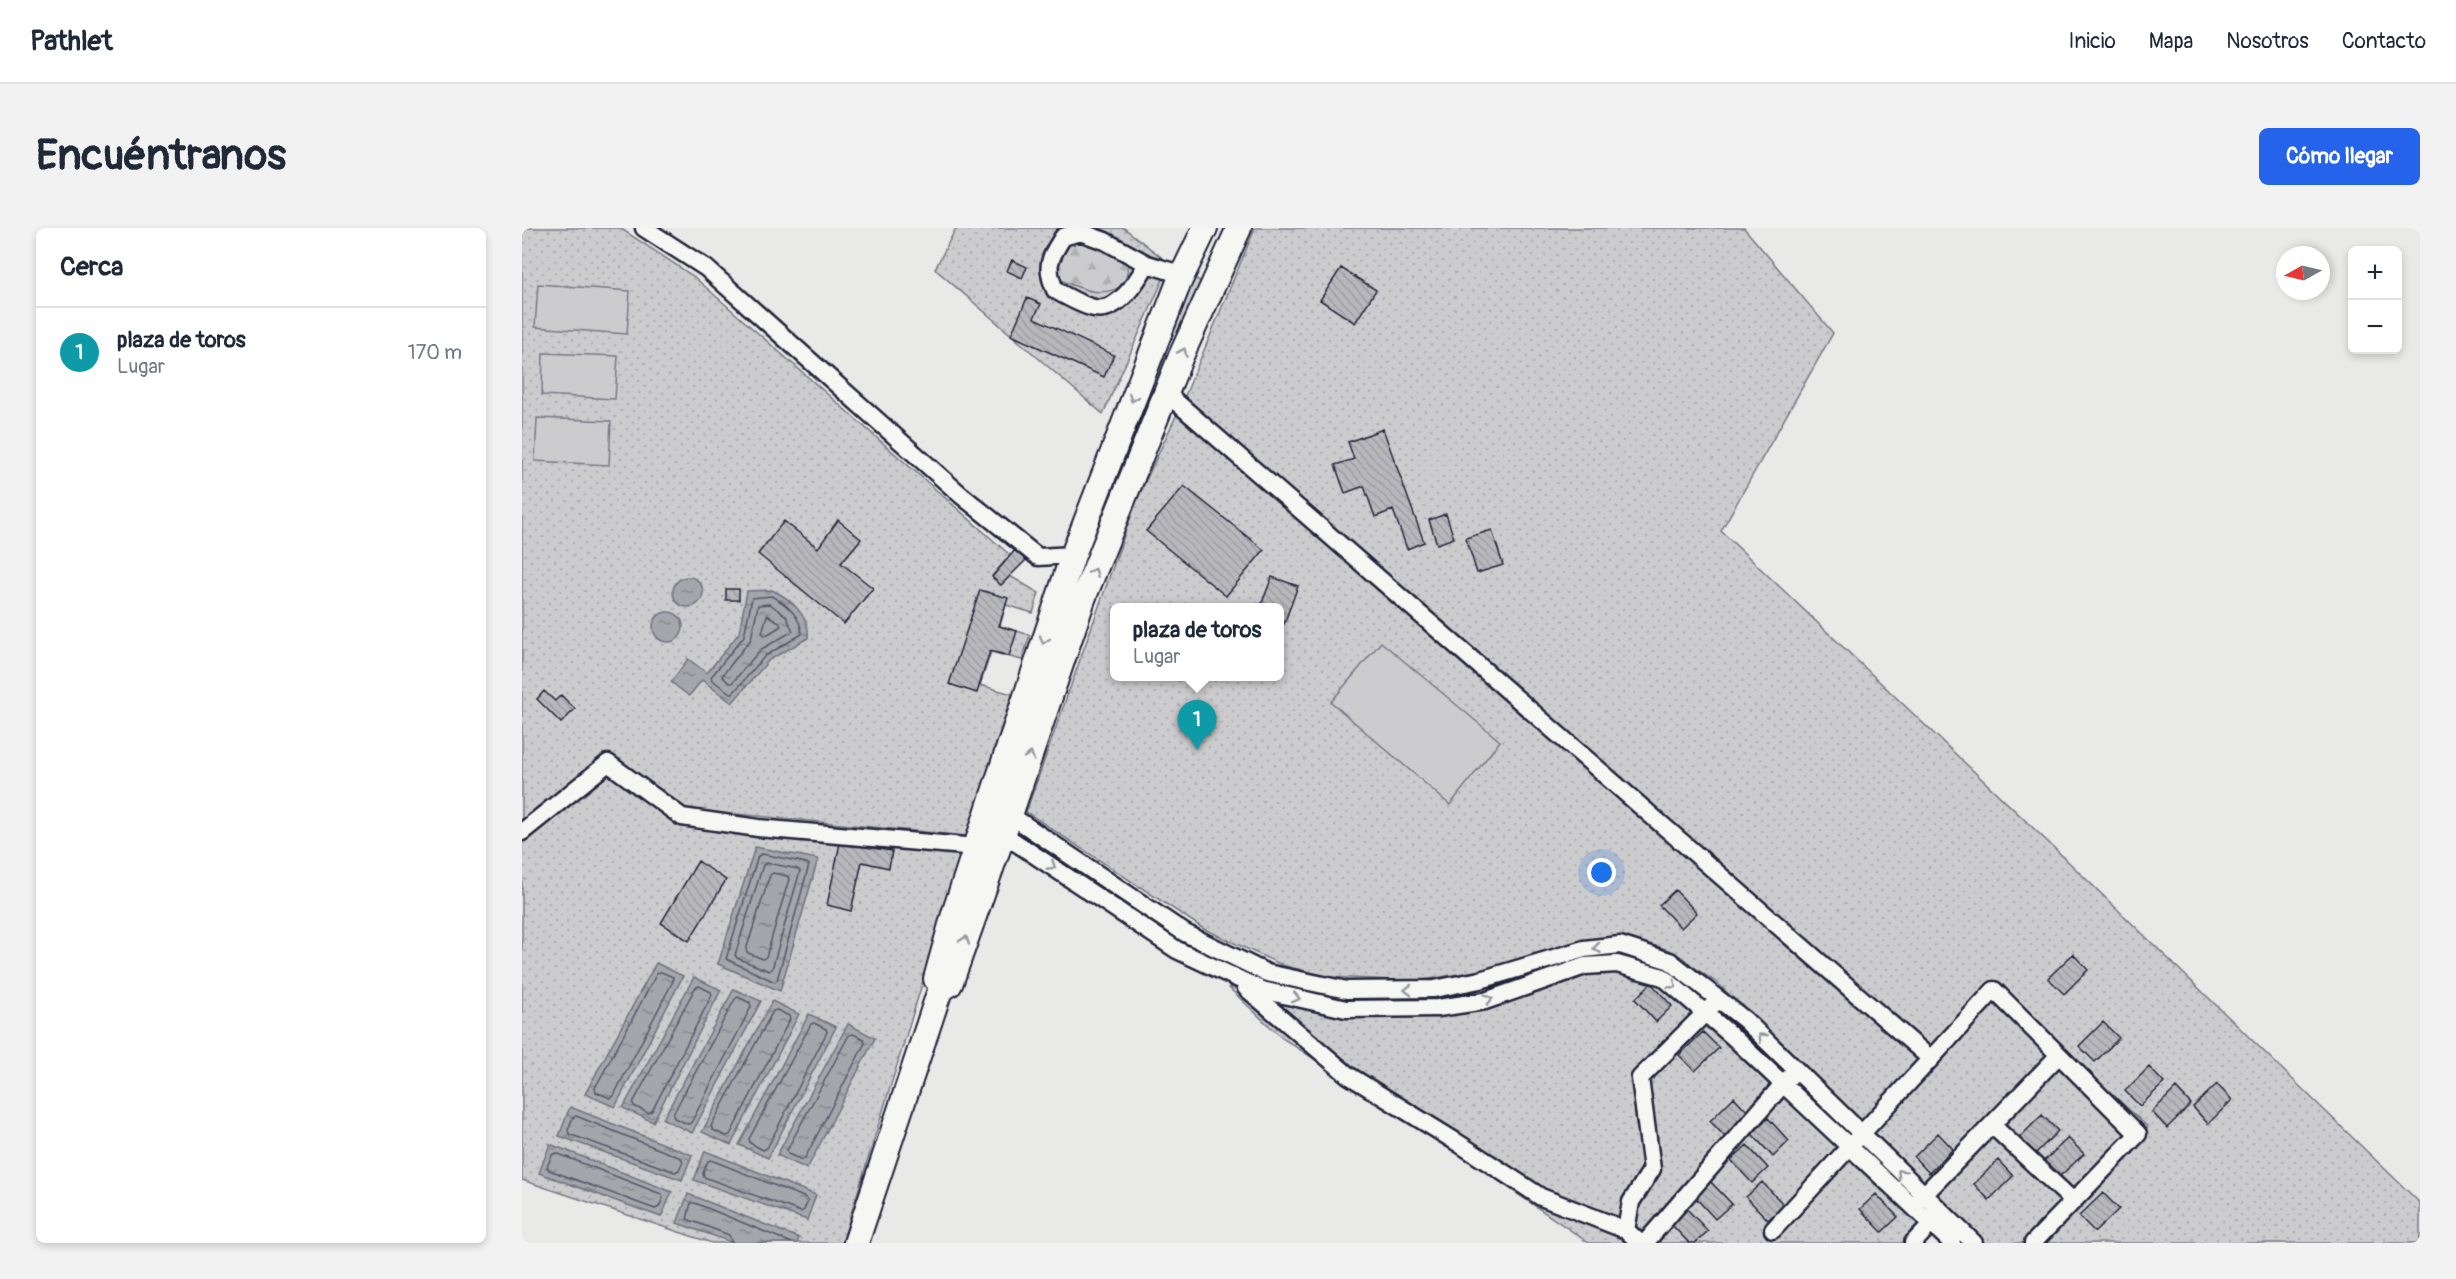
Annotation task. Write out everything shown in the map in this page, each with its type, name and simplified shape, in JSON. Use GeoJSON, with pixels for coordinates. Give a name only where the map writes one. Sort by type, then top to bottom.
{"type":"FeatureCollection","features":[{"type":"Feature","properties":{"kind":"main road"},"geometry":{"type":"LineString","coordinates":[[940,990],[936,977],[976,847],[1072,555],[1183,275],[1205,228]]}},
{"type":"Feature","properties":{"kind":"main road"},"geometry":{"type":"LineString","coordinates":[[856,1243],[940,990],[950,984],[1007,824],[1072,628],[1166,393],[1239,228]]}},
{"type":"Feature","properties":{"kind":"street"},"geometry":{"type":"LineString","coordinates":[[644,228],[706,268],[961,495],[1038,557],[1072,555]]}},
{"type":"Feature","properties":{"kind":"street"},"geometry":{"type":"LineString","coordinates":[[1147,264],[1135,284],[1109,307],[1096,308],[1055,290],[1048,274],[1050,258],[1063,237],[1080,232],[1105,241],[1147,264],[1183,275]]}},
{"type":"Feature","properties":{"kind":"street"},"geometry":{"type":"LineString","coordinates":[[1166,393],[1931,1059]]}},
{"type":"Feature","properties":{"kind":"street"},"geometry":{"type":"LineString","coordinates":[[522,832],[608,763],[682,817],[758,828],[976,847]]}},
{"type":"Feature","properties":{"kind":"street"},"geometry":{"type":"LineString","coordinates":[[1007,824],[1178,950],[1262,990],[1347,1009],[1438,1008],[1485,1000],[1585,966],[1617,964],[1663,977],[1784,1084],[1856,1140]]}},
{"type":"Feature","properties":{"kind":"street"},"geometry":{"type":"LineString","coordinates":[[1007,824],[1185,933],[1267,973],[1347,990],[1434,989],[1480,980],[1584,949],[1620,945],[1670,961],[1745,1020],[1796,1070],[1856,1140],[1918,1200],[1974,1243]]}},
{"type":"Feature","properties":{"kind":"street"},"geometry":{"type":"LineString","coordinates":[[1236,978],[1348,1076],[1541,1197],[1626,1230],[1643,1243],[1796,1070]]}},
{"type":"Feature","properties":{"kind":"street"},"geometry":{"type":"LineString","coordinates":[[1773,1230],[1994,990],[2139,1134],[2032,1243]]}},
{"type":"Feature","properties":{"kind":"street"},"geometry":{"type":"LineString","coordinates":[[1626,1230],[1631,1202],[1652,1169],[1640,1078],[1718,999]]}},
{"type":"Feature","properties":{"kind":"street"},"geometry":{"type":"LineString","coordinates":[[1918,1200],[2059,1055]]}},
{"type":"Feature","properties":{"kind":"street"},"geometry":{"type":"LineString","coordinates":[[1992,1125],[2073,1201]]}},
{"type":"Feature","properties":{"kind":"street"},"geometry":{"type":"LineString","coordinates":[[1918,1200],[1932,1223],[1952,1243]]}},
{"type":"Feature","properties":{"kind":"street"},"geometry":{"type":"LineString","coordinates":[[1913,1243],[1932,1223]]}},
{"type":"Feature","properties":{"kind":"green space"},"geometry":{"type":"Polygon","coordinates":[[[522,228],[620,228],[693,276],[1010,555],[992,576],[1001,585],[1010,576],[1039,593],[1033,613],[1006,605],[1000,626],[1030,635],[1022,660],[991,652],[980,685],[1012,694],[967,836],[736,814],[726,829],[962,855],[842,1243],[712,1243],[522,1180],[522,228]]]}},
{"type":"Feature","properties":{"kind":"green space"},"geometry":{"type":"Polygon","coordinates":[[[956,228],[1124,228],[1170,264],[1103,414],[935,269],[956,228]]]}},
{"type":"Feature","properties":{"kind":"green space"},"geometry":{"type":"Polygon","coordinates":[[[1255,228],[1744,228],[1833,333],[1721,531],[2049,843],[2420,1203],[2420,1243],[2038,1243],[2148,1127],[2064,1049],[1999,981],[1864,1123],[1716,982],[1671,952],[1622,937],[1585,940],[1488,969],[1417,981],[1329,977],[1282,965],[1204,929],[1026,812],[1136,502],[1182,403],[1255,228]]]}},
{"type":"Feature","properties":{"kind":"green space"},"geometry":{"type":"Polygon","coordinates":[[[1078,239],[1122,255],[1128,266],[1125,284],[1116,289],[1099,292],[1082,289],[1056,278],[1054,259],[1066,243],[1078,239]]]}},
{"type":"Feature","properties":{"kind":"green space"},"geometry":{"type":"Polygon","coordinates":[[[1194,278],[1204,283],[1178,341],[1167,336],[1194,278]]]}},
{"type":"Feature","properties":{"kind":"green space"},"geometry":{"type":"Polygon","coordinates":[[[538,284],[630,291],[627,334],[535,327],[538,284]]]}},
{"type":"Feature","properties":{"kind":"green space"},"geometry":{"type":"Polygon","coordinates":[[[543,353],[618,356],[615,399],[542,395],[543,353]]]}},
{"type":"Feature","properties":{"kind":"green space"},"geometry":{"type":"Polygon","coordinates":[[[1159,356],[1170,360],[1083,577],[1074,574],[1159,356]]]}},
{"type":"Feature","properties":{"kind":"green space"},"geometry":{"type":"Polygon","coordinates":[[[537,418],[611,421],[609,465],[535,461],[537,418]]]}},
{"type":"Feature","properties":{"kind":"green space"},"geometry":{"type":"Polygon","coordinates":[[[1381,642],[1500,741],[1450,805],[1331,702],[1381,642]]]}},
{"type":"Feature","properties":{"kind":"green space"},"geometry":{"type":"Polygon","coordinates":[[[1026,833],[1253,972],[1252,978],[1183,946],[1024,837],[1026,833]]]}},
{"type":"Feature","properties":{"kind":"green space"},"geometry":{"type":"Polygon","coordinates":[[[1627,971],[1656,983],[1698,1014],[1636,1076],[1648,1168],[1627,1198],[1636,1243],[1589,1243],[1461,1155],[1282,1038],[1228,987],[1316,1011],[1416,1015],[1580,974],[1627,971]]]}},
{"type":"Feature","properties":{"kind":"green space"},"geometry":{"type":"Polygon","coordinates":[[[1998,990],[2054,1052],[1923,1183],[1868,1130],[1998,990]]]}},
{"type":"Feature","properties":{"kind":"green space"},"geometry":{"type":"Polygon","coordinates":[[[1704,1019],[1776,1086],[1643,1240],[1630,1228],[1636,1202],[1656,1169],[1645,1080],[1704,1019]]]}},
{"type":"Feature","properties":{"kind":"green space"},"geometry":{"type":"Polygon","coordinates":[[[2062,1057],[2137,1126],[2072,1194],[1997,1125],[2062,1057]]]}},
{"type":"Feature","properties":{"kind":"green space"},"geometry":{"type":"Polygon","coordinates":[[[1781,1092],[1925,1224],[1908,1243],[1650,1243],[1781,1092]]]}},
{"type":"Feature","properties":{"kind":"green space"},"geometry":{"type":"Polygon","coordinates":[[[1992,1130],[2067,1200],[2023,1243],[1979,1243],[1930,1195],[1992,1130]]]}},
{"type":"Feature","properties":{"kind":"water"},"geometry":{"type":"Polygon","coordinates":[[[688,577],[699,581],[703,592],[699,603],[688,607],[677,603],[673,592],[677,581],[688,577]]]}},
{"type":"Feature","properties":{"kind":"water"},"geometry":{"type":"Polygon","coordinates":[[[772,590],[786,598],[798,609],[806,623],[808,638],[769,660],[732,703],[702,680],[689,696],[671,682],[688,659],[707,673],[739,633],[747,591],[772,590]]]}},
{"type":"Feature","properties":{"kind":"water"},"geometry":{"type":"Polygon","coordinates":[[[668,612],[679,616],[683,627],[679,638],[668,642],[657,638],[653,627],[657,616],[668,612]]]}},
{"type":"Feature","properties":{"kind":"water"},"geometry":{"type":"Polygon","coordinates":[[[755,847],[818,859],[780,991],[718,964],[755,847]]]}},
{"type":"Feature","properties":{"kind":"water"},"geometry":{"type":"Polygon","coordinates":[[[656,963],[683,976],[615,1107],[585,1094],[656,963]]]}},
{"type":"Feature","properties":{"kind":"water"},"geometry":{"type":"Polygon","coordinates":[[[694,977],[721,990],[653,1122],[623,1108],[694,977]]]}},
{"type":"Feature","properties":{"kind":"water"},"geometry":{"type":"Polygon","coordinates":[[[734,989],[761,1001],[692,1133],[663,1119],[734,989]]]}},
{"type":"Feature","properties":{"kind":"water"},"geometry":{"type":"Polygon","coordinates":[[[772,1001],[799,1014],[731,1145],[702,1132],[772,1001]]]}},
{"type":"Feature","properties":{"kind":"water"},"geometry":{"type":"Polygon","coordinates":[[[809,1014],[836,1027],[768,1158],[739,1145],[809,1014]]]}},
{"type":"Feature","properties":{"kind":"water"},"geometry":{"type":"Polygon","coordinates":[[[848,1024],[875,1038],[807,1169],[777,1155],[848,1024]]]}},
{"type":"Feature","properties":{"kind":"water"},"geometry":{"type":"Polygon","coordinates":[[[570,1107],[692,1155],[682,1180],[559,1136],[570,1107]]]}},
{"type":"Feature","properties":{"kind":"water"},"geometry":{"type":"Polygon","coordinates":[[[550,1144],[672,1192],[661,1217],[539,1173],[550,1144]]]}},
{"type":"Feature","properties":{"kind":"water"},"geometry":{"type":"Polygon","coordinates":[[[705,1151],[816,1195],[807,1220],[694,1180],[705,1151]]]}},
{"type":"Feature","properties":{"kind":"water"},"geometry":{"type":"Polygon","coordinates":[[[688,1194],[799,1238],[797,1243],[734,1243],[677,1223],[688,1194]]]}},
{"type":"Feature","properties":{"kind":"building"},"geometry":{"type":"Polygon","coordinates":[[[1012,260],[1027,267],[1022,278],[1007,271],[1012,260]]]}},
{"type":"Feature","properties":{"kind":"building"},"geometry":{"type":"Polygon","coordinates":[[[1341,268],[1376,290],[1355,323],[1320,300],[1341,268]]]}},
{"type":"Feature","properties":{"kind":"building"},"geometry":{"type":"Polygon","coordinates":[[[1027,298],[1041,304],[1034,318],[1114,355],[1104,377],[1011,335],[1027,298]]]}},
{"type":"Feature","properties":{"kind":"building"},"geometry":{"type":"Polygon","coordinates":[[[1383,429],[1424,542],[1407,549],[1393,510],[1375,517],[1364,486],[1345,493],[1335,465],[1354,459],[1348,442],[1383,429]]]}},
{"type":"Feature","properties":{"kind":"building"},"geometry":{"type":"Polygon","coordinates":[[[1184,486],[1264,550],[1226,596],[1146,531],[1184,486]]]}},
{"type":"Feature","properties":{"kind":"building"},"geometry":{"type":"Polygon","coordinates":[[[1446,514],[1454,538],[1437,544],[1429,520],[1446,514]]]}},
{"type":"Feature","properties":{"kind":"building"},"geometry":{"type":"Polygon","coordinates":[[[838,520],[861,539],[841,563],[873,588],[844,624],[758,554],[784,521],[818,548],[838,520]]]}},
{"type":"Feature","properties":{"kind":"building"},"geometry":{"type":"Polygon","coordinates":[[[1492,530],[1503,565],[1477,573],[1466,538],[1492,530]]]}},
{"type":"Feature","properties":{"kind":"building"},"geometry":{"type":"Polygon","coordinates":[[[1015,550],[1026,560],[1001,585],[992,577],[1015,550]]]}},
{"type":"Feature","properties":{"kind":"building"},"geometry":{"type":"Polygon","coordinates":[[[1272,577],[1298,586],[1284,624],[1284,603],[1262,603],[1272,577]]]}},
{"type":"Feature","properties":{"kind":"building"},"geometry":{"type":"Polygon","coordinates":[[[726,589],[739,589],[739,600],[726,600],[726,589]]]}},
{"type":"Feature","properties":{"kind":"building"},"geometry":{"type":"Polygon","coordinates":[[[980,590],[1008,598],[999,626],[1017,631],[1009,656],[990,651],[977,693],[949,684],[980,590]]]}},
{"type":"Feature","properties":{"kind":"building"},"geometry":{"type":"Polygon","coordinates":[[[544,691],[555,701],[561,695],[575,709],[561,723],[537,699],[544,691]]]}},
{"type":"Feature","properties":{"kind":"building"},"geometry":{"type":"Polygon","coordinates":[[[840,843],[892,851],[889,868],[862,862],[851,911],[827,905],[840,843]]]}},
{"type":"Feature","properties":{"kind":"building"},"geometry":{"type":"Polygon","coordinates":[[[698,861],[726,880],[689,941],[661,923],[698,861]]]}},
{"type":"Feature","properties":{"kind":"building"},"geometry":{"type":"Polygon","coordinates":[[[1675,890],[1697,913],[1681,928],[1659,905],[1675,890]]]}},
{"type":"Feature","properties":{"kind":"building"},"geometry":{"type":"Polygon","coordinates":[[[2073,954],[2088,970],[2064,994],[2048,978],[2073,954]]]}},
{"type":"Feature","properties":{"kind":"building"},"geometry":{"type":"Polygon","coordinates":[[[1651,983],[1672,1006],[1656,1022],[1635,999],[1651,983]]]}},
{"type":"Feature","properties":{"kind":"building"},"geometry":{"type":"Polygon","coordinates":[[[2103,1022],[2119,1038],[2095,1062],[2079,1046],[2103,1022]]]}},
{"type":"Feature","properties":{"kind":"building"},"geometry":{"type":"Polygon","coordinates":[[[1703,1032],[1719,1048],[1695,1071],[1679,1055],[1703,1032]]]}},
{"type":"Feature","properties":{"kind":"building"},"geometry":{"type":"Polygon","coordinates":[[[2149,1067],[2164,1083],[2140,1106],[2125,1091],[2149,1067]]]}},
{"type":"Feature","properties":{"kind":"building"},"geometry":{"type":"Polygon","coordinates":[[[2217,1084],[2232,1100],[2208,1124],[2193,1107],[2217,1084]]]}},
{"type":"Feature","properties":{"kind":"building"},"geometry":{"type":"Polygon","coordinates":[[[2176,1088],[2191,1104],[2167,1128],[2152,1112],[2176,1088]]]}},
{"type":"Feature","properties":{"kind":"building"},"geometry":{"type":"Polygon","coordinates":[[[1734,1097],[1749,1113],[1725,1137],[1710,1121],[1734,1097]]]}},
{"type":"Feature","properties":{"kind":"building"},"geometry":{"type":"Polygon","coordinates":[[[2042,1115],[2058,1131],[2034,1155],[2018,1139],[2042,1115]]]}},
{"type":"Feature","properties":{"kind":"building"},"geometry":{"type":"Polygon","coordinates":[[[1768,1118],[1789,1141],[1773,1157],[1752,1134],[1768,1118]]]}},
{"type":"Feature","properties":{"kind":"building"},"geometry":{"type":"Polygon","coordinates":[[[1938,1133],[1953,1149],[1929,1173],[1914,1157],[1938,1133]]]}},
{"type":"Feature","properties":{"kind":"building"},"geometry":{"type":"Polygon","coordinates":[[[2068,1138],[2084,1154],[2059,1177],[2044,1161],[2068,1138]]]}},
{"type":"Feature","properties":{"kind":"building"},"geometry":{"type":"Polygon","coordinates":[[[1747,1145],[1768,1168],[1752,1183],[1731,1160],[1747,1145]]]}},
{"type":"Feature","properties":{"kind":"building"},"geometry":{"type":"Polygon","coordinates":[[[1998,1160],[2013,1176],[1989,1200],[1974,1184],[1998,1160]]]}},
{"type":"Feature","properties":{"kind":"building"},"geometry":{"type":"Polygon","coordinates":[[[1710,1181],[1732,1204],[1715,1219],[1694,1196],[1710,1181]]]}},
{"type":"Feature","properties":{"kind":"building"},"geometry":{"type":"Polygon","coordinates":[[[1762,1182],[1784,1205],[1768,1220],[1746,1197],[1762,1182]]]}},
{"type":"Feature","properties":{"kind":"building"},"geometry":{"type":"Polygon","coordinates":[[[2103,1193],[2119,1209],[2095,1232],[2079,1216],[2103,1193]]]}},
{"type":"Feature","properties":{"kind":"building"},"geometry":{"type":"Polygon","coordinates":[[[1876,1194],[1898,1217],[1882,1232],[1860,1209],[1876,1194]]]}},
{"type":"Feature","properties":{"kind":"building"},"geometry":{"type":"Polygon","coordinates":[[[1686,1208],[1708,1231],[1695,1243],[1689,1243],[1670,1223],[1686,1208]]]}},
{"type":"Feature","properties":{"kind":"place","name":"plaza de toros"},"geometry":{"type":"Point","coordinates":[1197,750]}}]}
